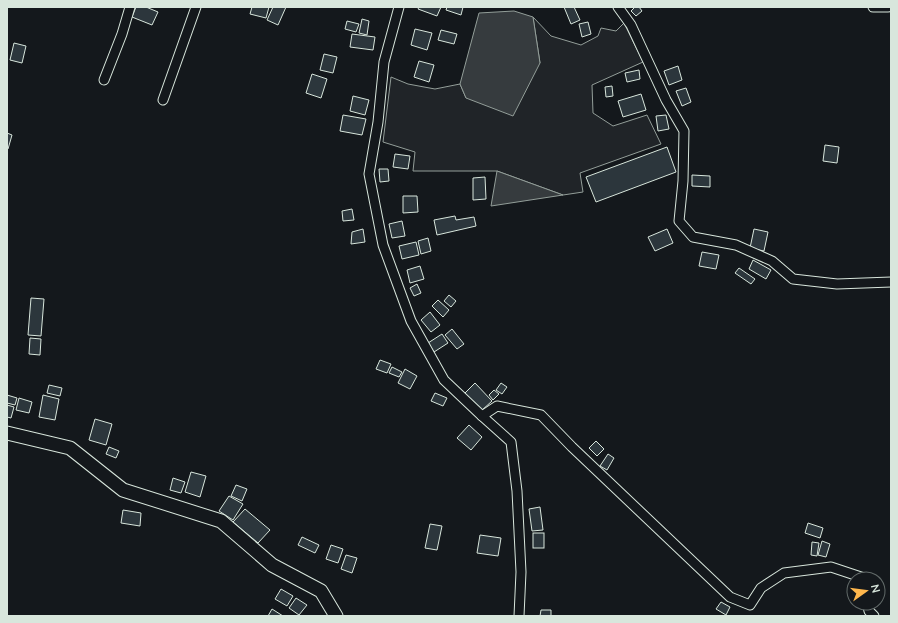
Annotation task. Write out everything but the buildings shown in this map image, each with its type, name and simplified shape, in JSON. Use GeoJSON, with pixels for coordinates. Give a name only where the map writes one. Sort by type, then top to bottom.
{"type":"FeatureCollection","features":[{"type":"Feature","properties":{"kind":"street"},"geometry":{"type":"LineString","coordinates":[[104,80],[122,34],[130,7]]}},
{"type":"Feature","properties":{"kind":"street"},"geometry":{"type":"LineString","coordinates":[[163,100],[196,7]]}},
{"type":"Feature","properties":{"kind":"street"},"geometry":{"type":"LineString","coordinates":[[399,7],[384,62],[378,122],[368,174],[383,245],[411,321],[444,380],[511,442],[517,491],[521,572],[519,616]]}},
{"type":"Feature","properties":{"kind":"street"},"geometry":{"type":"LineString","coordinates":[[618,7],[631,25],[648,58],[666,100],[684,131],[683,181],[679,221],[694,237],[736,245],[772,261],[794,278],[837,284],[891,282]]}},
{"type":"Feature","properties":{"kind":"street"},"geometry":{"type":"LineString","coordinates":[[873,7],[888,7]]}},
{"type":"Feature","properties":{"kind":"street"},"geometry":{"type":"LineString","coordinates":[[482,416],[497,406],[542,415],[572,447],[730,598],[750,605],[761,588],[784,573],[832,567],[846,572]]}},
{"type":"Feature","properties":{"kind":"street"},"geometry":{"type":"LineString","coordinates":[[7,433],[70,448],[124,490],[221,521],[272,565],[321,591],[336,616]]}},
{"type":"Feature","properties":{"kind":"shaded area"},"geometry":{"type":"Polygon","coordinates":[[[514,11],[533,17],[540,63],[513,116],[466,98],[460,84],[479,13],[514,11]]]}},
{"type":"Feature","properties":{"kind":"shaded area"},"geometry":{"type":"Polygon","coordinates":[[[533,17],[551,36],[581,45],[598,36],[601,28],[616,31],[624,23],[643,62],[592,85],[593,113],[613,126],[647,115],[661,144],[580,173],[583,192],[563,195],[497,171],[413,171],[415,152],[383,142],[391,77],[408,84],[435,89],[460,84],[466,98],[540,63],[533,17]]]}},
{"type":"Feature","properties":{"kind":"shaded area"},"geometry":{"type":"Polygon","coordinates":[[[497,171],[563,195],[491,206],[497,171]]]}}]}
